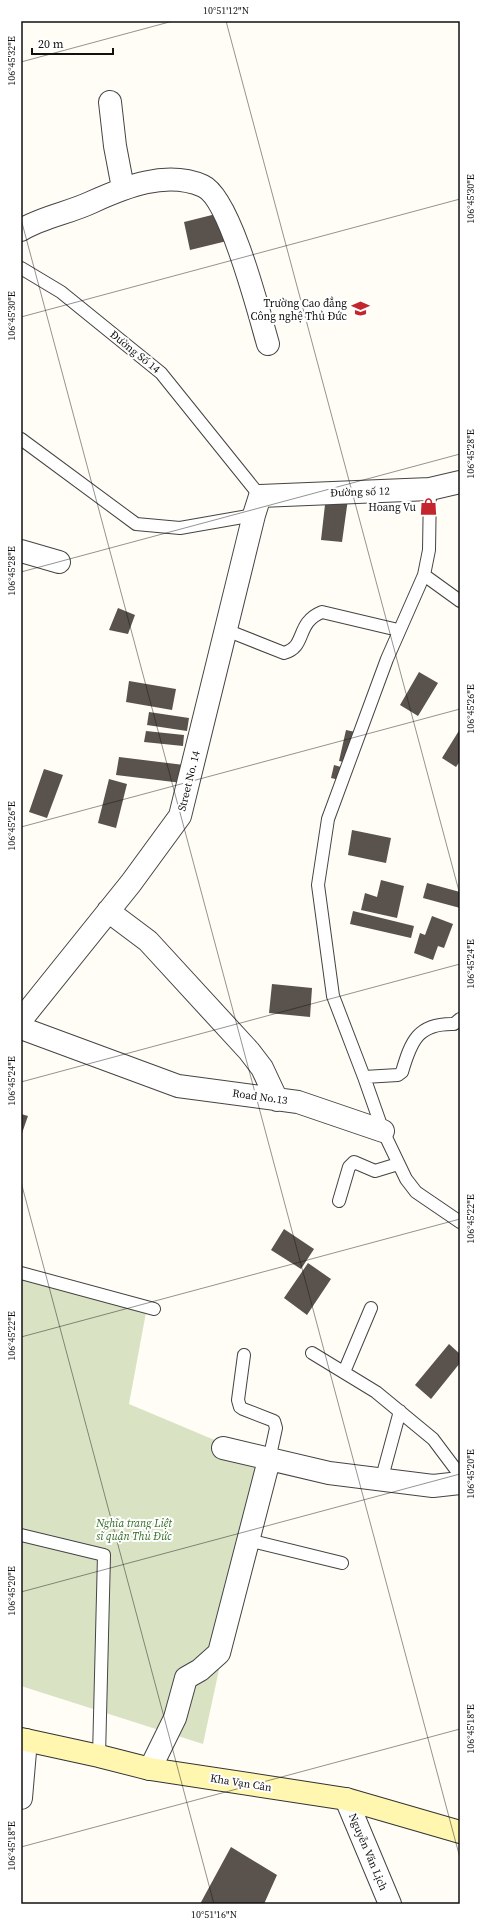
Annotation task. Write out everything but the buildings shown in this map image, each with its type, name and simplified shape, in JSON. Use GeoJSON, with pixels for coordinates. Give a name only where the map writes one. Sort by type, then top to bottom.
{"type":"FeatureCollection","features":[{"type":"Feature","properties":{"kind":"main road","name":"Kha Vạn Cân"},"geometry":{"type":"LineString","coordinates":[[23,1739],[99,1756],[150,1770],[346,1799],[460,1832]]}},
{"type":"Feature","properties":{"kind":"street"},"geometry":{"type":"LineString","coordinates":[[110,102],[115,146],[123,188]]}},
{"type":"Feature","properties":{"kind":"street"},"geometry":{"type":"LineString","coordinates":[[21,230],[31,224],[89,204],[123,188],[156,180],[183,181],[204,187],[222,207],[240,252],[268,344]]}},
{"type":"Feature","properties":{"kind":"street","name":"Đường số 12"},"geometry":{"type":"LineString","coordinates":[[257,505],[430,489],[460,482]]}},
{"type":"Feature","properties":{"kind":"street","name":"Street No. 14"},"geometry":{"type":"LineString","coordinates":[[21,1020],[108,911],[180,816],[257,505]]}},
{"type":"Feature","properties":{"kind":"street"},"geometry":{"type":"LineString","coordinates":[[21,551],[59,562]]}},
{"type":"Feature","properties":{"kind":"street"},"geometry":{"type":"LineString","coordinates":[[108,911],[148,942],[249,1051],[262,1068],[276,1100]]}},
{"type":"Feature","properties":{"kind":"street","name":"Road No.13"},"geometry":{"type":"LineString","coordinates":[[21,1028],[178,1086],[298,1102],[383,1132]]}},
{"type":"Feature","properties":{"kind":"street"},"geometry":{"type":"LineString","coordinates":[[223,1448],[329,1473],[381,1481],[433,1486],[460,1483]]}},
{"type":"Feature","properties":{"kind":"street"},"geometry":{"type":"LineString","coordinates":[[150,1770],[175,1718],[186,1678],[200,1670],[219,1653],[269,1460]]}},
{"type":"Feature","properties":{"kind":"street"},"geometry":{"type":"LineString","coordinates":[[21,1798],[23,1739]]}},
{"type":"Feature","properties":{"kind":"street","name":"Nguyễn Văn Lịch"},"geometry":{"type":"LineString","coordinates":[[346,1799],[390,1904]]}},
{"type":"Feature","properties":{"kind":"lane","name":"Đường Số 14"},"geometry":{"type":"LineString","coordinates":[[21,268],[61,292],[161,373],[257,505]]}},
{"type":"Feature","properties":{"kind":"lane"},"geometry":{"type":"LineString","coordinates":[[21,439],[136,524],[180,528],[257,505]]}},
{"type":"Feature","properties":{"kind":"lane"},"geometry":{"type":"LineString","coordinates":[[430,489],[429,550],[424,575],[398,630],[328,819],[318,885],[333,996],[383,1132],[406,1180],[416,1192],[460,1222]]}},
{"type":"Feature","properties":{"kind":"lane"},"geometry":{"type":"LineString","coordinates":[[424,575],[460,601]]}},
{"type":"Feature","properties":{"kind":"lane"},"geometry":{"type":"LineString","coordinates":[[226,630],[284,653],[292,650],[298,644],[304,626],[312,616],[322,612],[398,630]]}},
{"type":"Feature","properties":{"kind":"lane"},"geometry":{"type":"LineString","coordinates":[[364,1077],[398,1075],[402,1072],[412,1043],[425,1028],[441,1024],[454,1024],[460,1019]]}},
{"type":"Feature","properties":{"kind":"lane"},"geometry":{"type":"LineString","coordinates":[[339,1201],[349,1167],[354,1162],[375,1171],[398,1164]]}},
{"type":"Feature","properties":{"kind":"lane"},"geometry":{"type":"LineString","coordinates":[[21,1273],[154,1309]]}},
{"type":"Feature","properties":{"kind":"lane"},"geometry":{"type":"LineString","coordinates":[[344,1372],[371,1308]]}},
{"type":"Feature","properties":{"kind":"lane"},"geometry":{"type":"LineString","coordinates":[[312,1352],[376,1392],[400,1411],[433,1439],[460,1474]]}},
{"type":"Feature","properties":{"kind":"lane"},"geometry":{"type":"LineString","coordinates":[[244,1355],[238,1400],[240,1407],[243,1409],[274,1421],[276,1428],[269,1460]]}},
{"type":"Feature","properties":{"kind":"lane"},"geometry":{"type":"LineString","coordinates":[[381,1481],[400,1411]]}},
{"type":"Feature","properties":{"kind":"lane"},"geometry":{"type":"LineString","coordinates":[[21,1535],[104,1555],[99,1756]]}},
{"type":"Feature","properties":{"kind":"lane"},"geometry":{"type":"LineString","coordinates":[[248,1540],[342,1563]]}},
{"type":"Feature","properties":{"kind":"green space","name":"Nghĩa trang Liệt sĩ quận Thủ Đức"},"geometry":{"type":"Polygon","coordinates":[[[21,1273],[147,1307],[129,1404],[264,1461],[203,1744],[21,1686],[21,1273]]]}},
{"type":"Feature","properties":{"kind":"place","name":"Trường Cao đẳng Công nghệ Thủ Đức"},"geometry":{"type":"Point","coordinates":[360,309]}},
{"type":"Feature","properties":{"kind":"place","name":"Hoang Vu"},"geometry":{"type":"Point","coordinates":[429,507]}}]}
